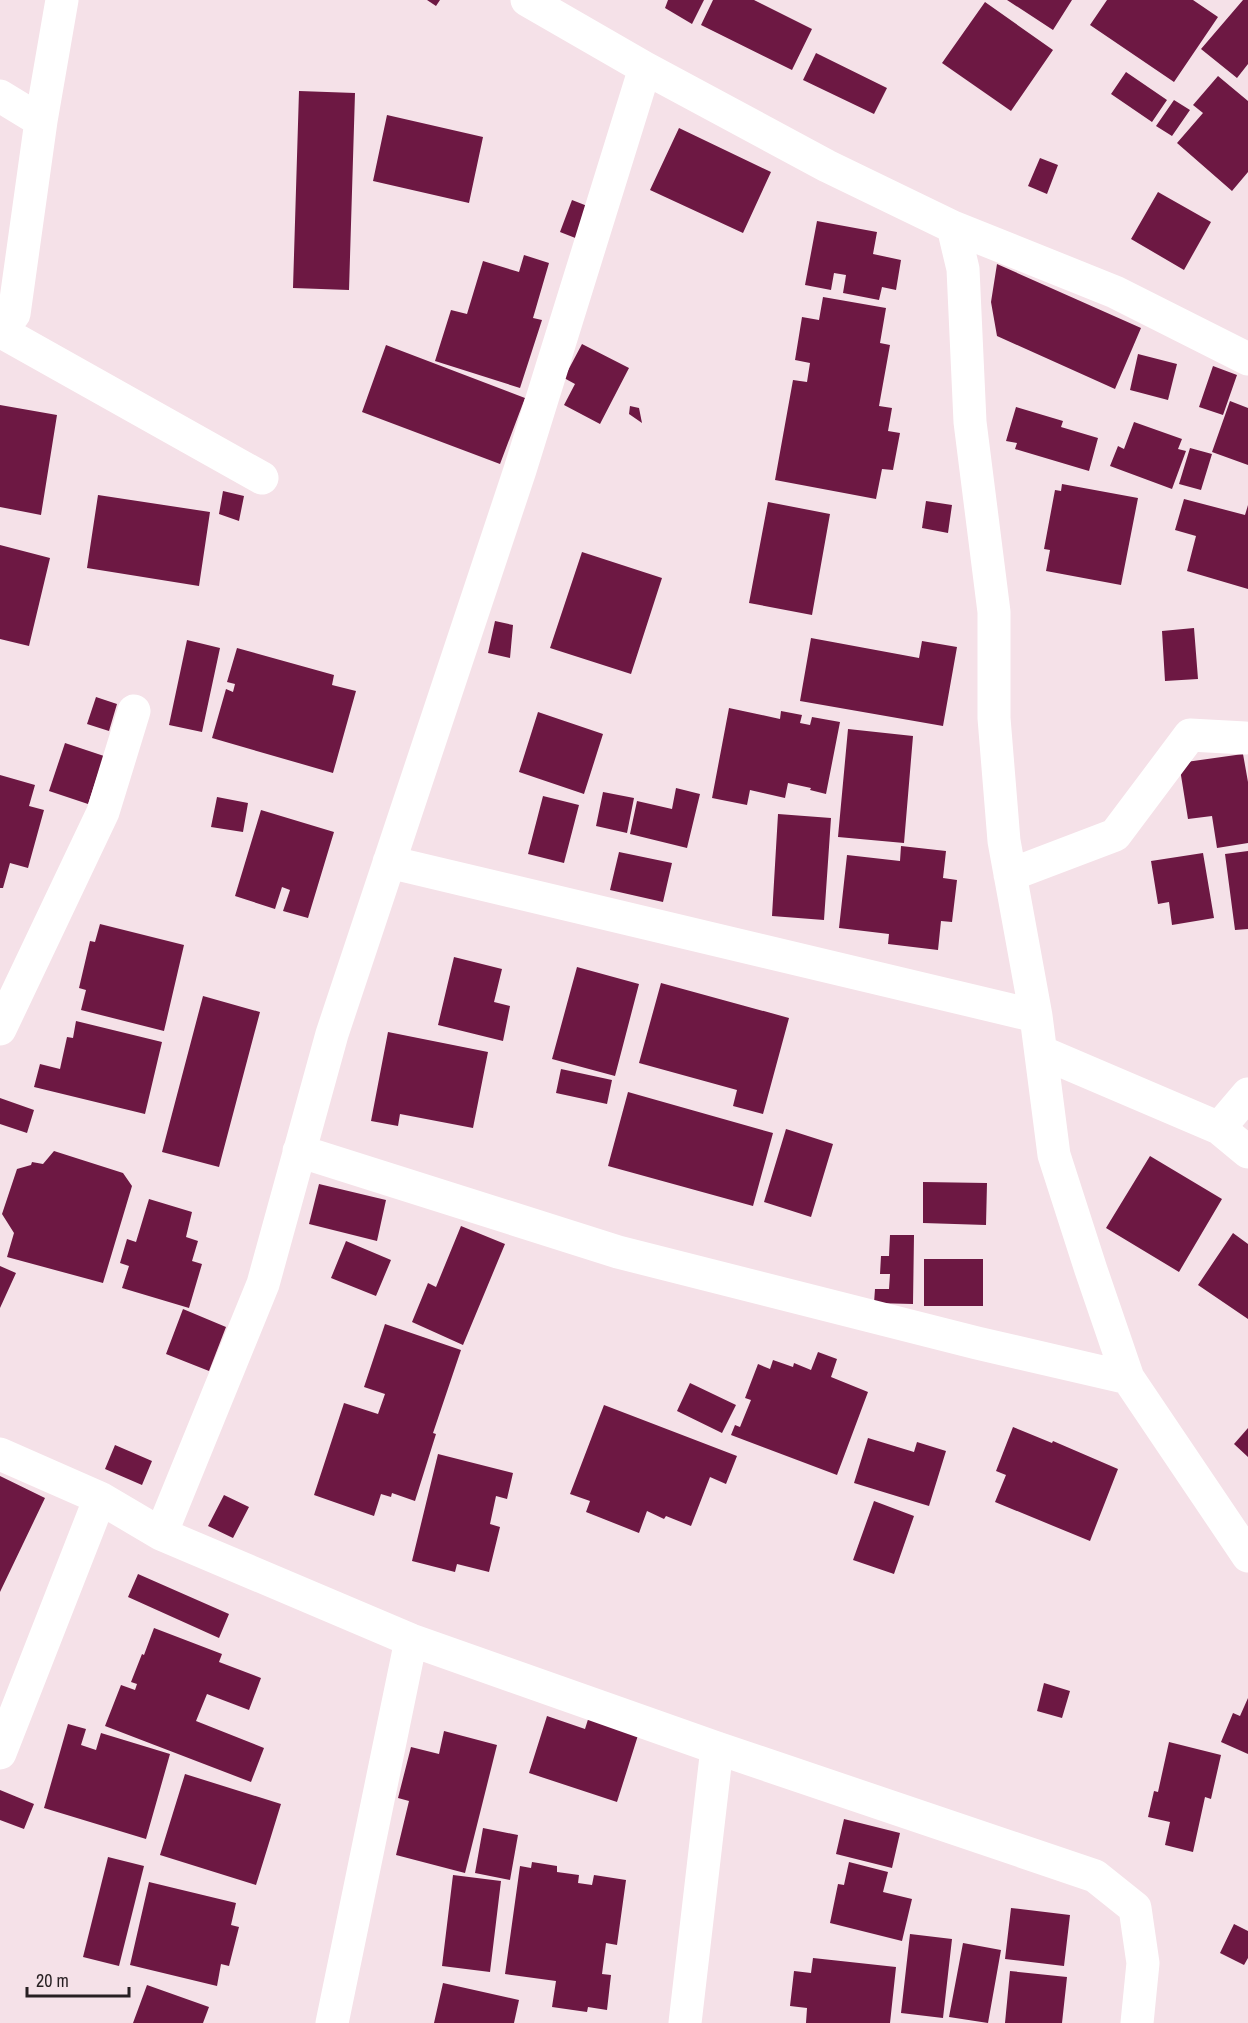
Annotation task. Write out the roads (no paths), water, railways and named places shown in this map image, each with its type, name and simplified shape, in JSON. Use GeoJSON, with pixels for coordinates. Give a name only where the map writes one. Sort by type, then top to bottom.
{"type":"FeatureCollection","features":[{"type":"Feature","properties":{"kind":"street"},"geometry":{"type":"LineString","coordinates":[[62,0],[41,121],[14,314],[0,330],[262,478]]}},
{"type":"Feature","properties":{"kind":"street"},"geometry":{"type":"LineString","coordinates":[[526,0],[645,68],[827,166],[953,227],[1115,292],[1248,358]]}},
{"type":"Feature","properties":{"kind":"street"},"geometry":{"type":"LineString","coordinates":[[161,1534],[263,1284],[332,1034],[520,470],[645,68]]}},
{"type":"Feature","properties":{"kind":"street"},"geometry":{"type":"LineString","coordinates":[[0,96],[41,121]]}},
{"type":"Feature","properties":{"kind":"street"},"geometry":{"type":"LineString","coordinates":[[953,227],[963,269],[970,422],[994,612],[994,718],[1004,840],[1036,1016],[1054,1155],[1090,1270],[1128,1378],[1248,1556]]}},
{"type":"Feature","properties":{"kind":"street"},"geometry":{"type":"LineString","coordinates":[[0,1029],[103,812],[135,711]]}},
{"type":"Feature","properties":{"kind":"street"},"geometry":{"type":"LineString","coordinates":[[1010,875],[1115,835],[1190,735],[1245,738]]}},
{"type":"Feature","properties":{"kind":"street"},"geometry":{"type":"LineString","coordinates":[[389,862],[1036,1016]]}},
{"type":"Feature","properties":{"kind":"street"},"geometry":{"type":"LineString","coordinates":[[1041,1052],[1219,1128],[1248,1152]]}},
{"type":"Feature","properties":{"kind":"street"},"geometry":{"type":"LineString","coordinates":[[1219,1128],[1248,1094]]}},
{"type":"Feature","properties":{"kind":"street"},"geometry":{"type":"LineString","coordinates":[[299,1151],[618,1252],[977,1343],[1128,1378]]}},
{"type":"Feature","properties":{"kind":"street"},"geometry":{"type":"LineString","coordinates":[[0,1454],[100,1498],[161,1534],[411,1640],[717,1748],[1095,1876],[1135,1908],[1143,1963],[1137,2023]]}},
{"type":"Feature","properties":{"kind":"street"},"geometry":{"type":"LineString","coordinates":[[0,1753],[100,1498]]}},
{"type":"Feature","properties":{"kind":"street"},"geometry":{"type":"LineString","coordinates":[[332,2023],[411,1640]]}},
{"type":"Feature","properties":{"kind":"street"},"geometry":{"type":"LineString","coordinates":[[685,2023],[717,1748]]}}]}
